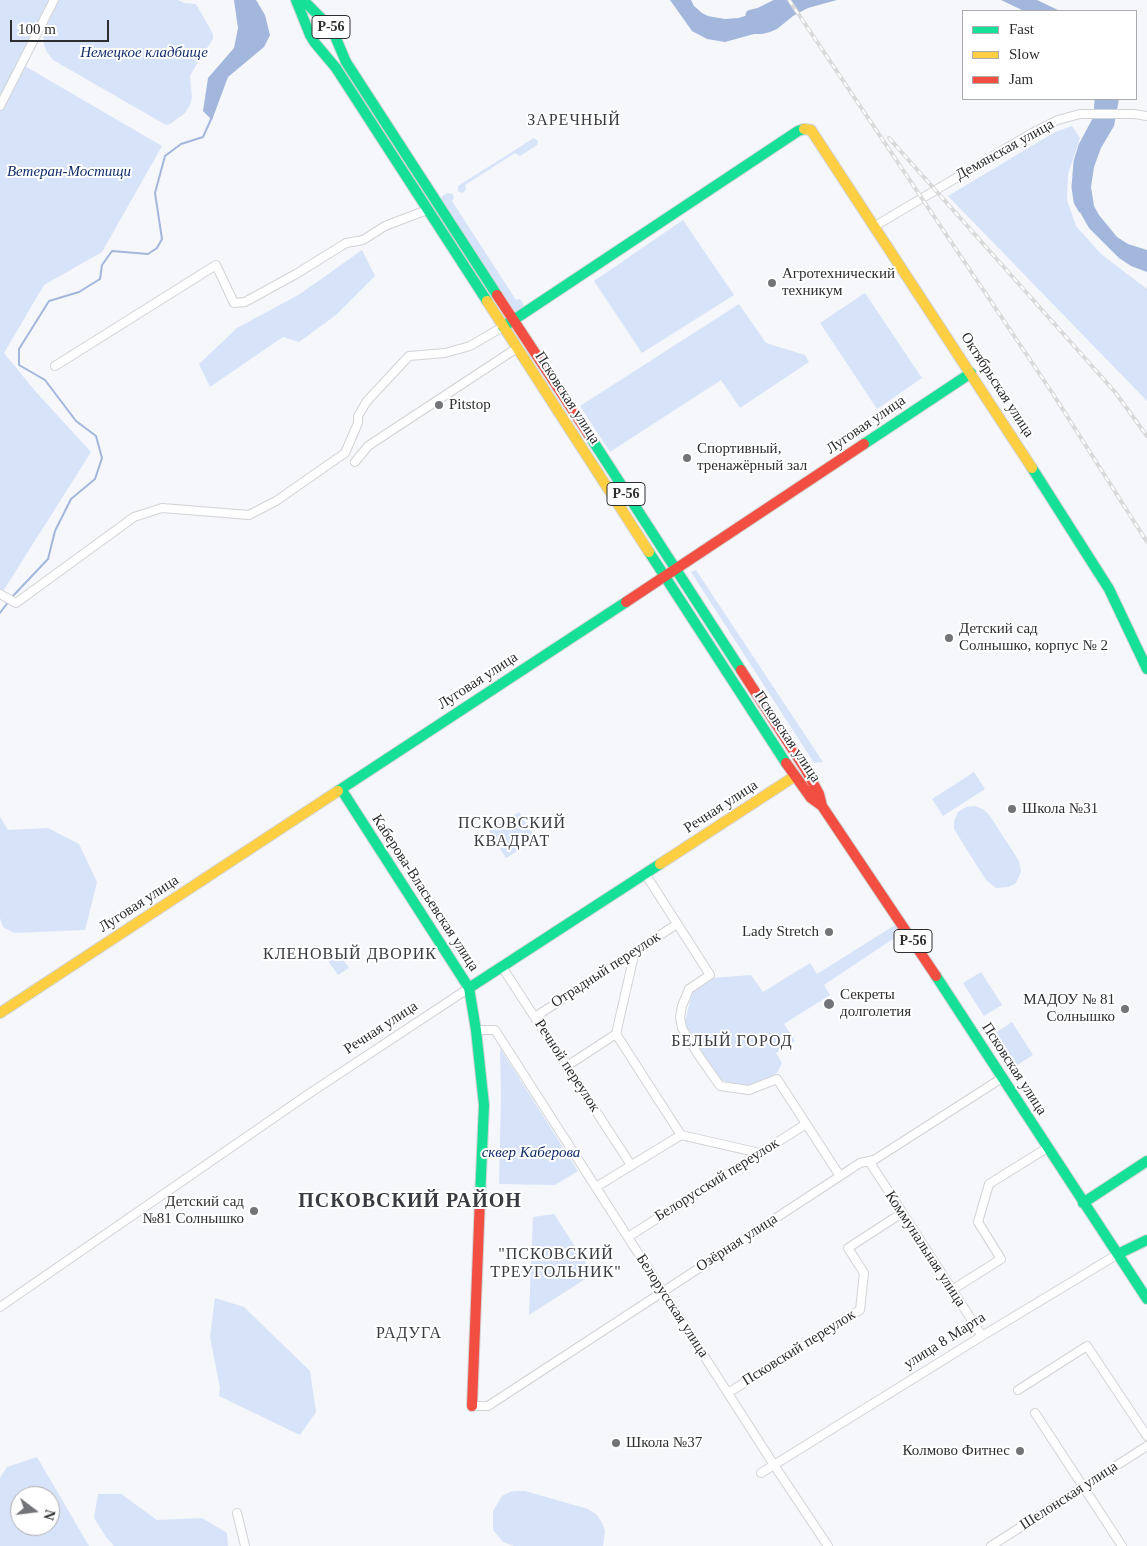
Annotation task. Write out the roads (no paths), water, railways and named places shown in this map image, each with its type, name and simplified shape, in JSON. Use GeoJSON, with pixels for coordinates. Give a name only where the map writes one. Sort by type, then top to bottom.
{"type":"FeatureCollection","features":[{"type":"Feature","properties":{"kind":"main road","name":"Псковская улица"},"geometry":{"type":"LineString","coordinates":[[296,0],[315,43],[336,68],[759,722],[811,798],[822,806],[894,911],[1147,1299]]}},
{"type":"Feature","properties":{"kind":"main road","name":"Псковская улица"},"geometry":{"type":"LineString","coordinates":[[303,0],[332,28],[346,62],[771,716],[810,777],[819,794],[822,806]]}},
{"type":"Feature","properties":{"kind":"main road"},"geometry":{"type":"LineString","coordinates":[[315,43],[313,33],[317,27],[325,25],[332,28]]}},
{"type":"Feature","properties":{"kind":"main road","name":"Октябрьская улица"},"geometry":{"type":"LineString","coordinates":[[514,320],[798,131],[811,130],[971,373],[1109,589],[1147,669]]}},
{"type":"Feature","properties":{"kind":"main road","name":"Луговая улица"},"geometry":{"type":"LineString","coordinates":[[0,1013],[665,577],[971,373]]}},
{"type":"Feature","properties":{"kind":"main road"},"geometry":{"type":"LineString","coordinates":[[759,722],[763,714],[771,716]]}},
{"type":"Feature","properties":{"kind":"main road","name":"Речная улица"},"geometry":{"type":"LineString","coordinates":[[469,988],[646,875],[795,776]]}},
{"type":"Feature","properties":{"kind":"main road","name":"Каберова-Власьевская улица"},"geometry":{"type":"LineString","coordinates":[[340,789],[469,988],[476,1030],[484,1105],[472,1406]]}},
{"type":"Feature","properties":{"kind":"main road"},"geometry":{"type":"LineString","coordinates":[[1083,1203],[1147,1161]]}},
{"type":"Feature","properties":{"kind":"main road","name":"улица 8 Марта"},"geometry":{"type":"LineString","coordinates":[[1118,1254],[1147,1240]]}},
{"type":"Feature","properties":{"kind":"street"},"geometry":{"type":"LineString","coordinates":[[0,106],[54,0]]}},
{"type":"Feature","properties":{"kind":"street","name":"Демянская улица"},"geometry":{"type":"LineString","coordinates":[[875,226],[1032,133],[1058,120],[1080,114],[1134,114],[1147,116]]}},
{"type":"Feature","properties":{"kind":"street"},"geometry":{"type":"LineString","coordinates":[[55,366],[216,264],[234,303],[245,302],[296,274],[346,243],[364,240],[385,226],[427,210]]}},
{"type":"Feature","properties":{"kind":"street"},"geometry":{"type":"LineString","coordinates":[[0,594],[16,603],[134,517],[162,508],[249,515],[276,501],[345,453],[358,423],[358,416],[367,400],[409,356],[445,354],[470,346],[514,320]]}},
{"type":"Feature","properties":{"kind":"street"},"geometry":{"type":"LineString","coordinates":[[356,462],[368,446],[517,348]]}},
{"type":"Feature","properties":{"kind":"street"},"geometry":{"type":"LineString","coordinates":[[646,875],[710,975],[689,989],[680,1017],[682,1028],[697,1052],[720,1086],[749,1090],[777,1079],[840,1176]]}},
{"type":"Feature","properties":{"kind":"street","name":"Отрадный переулок"},"geometry":{"type":"LineString","coordinates":[[535,1017],[677,924]]}},
{"type":"Feature","properties":{"kind":"street"},"geometry":{"type":"LineString","coordinates":[[567,1066],[616,1034],[635,951]]}},
{"type":"Feature","properties":{"kind":"street","name":"Речной переулок"},"geometry":{"type":"LineString","coordinates":[[502,967],[631,1165]]}},
{"type":"Feature","properties":{"kind":"street","name":"Речная улица"},"geometry":{"type":"LineString","coordinates":[[0,1307],[307,1095],[469,988]]}},
{"type":"Feature","properties":{"kind":"street","name":"Белорусская улица"},"geometry":{"type":"LineString","coordinates":[[476,1030],[495,1030],[828,1546]]}},
{"type":"Feature","properties":{"kind":"street"},"geometry":{"type":"LineString","coordinates":[[616,1034],[681,1135]]}},
{"type":"Feature","properties":{"kind":"street","name":"Озёрная улица"},"geometry":{"type":"LineString","coordinates":[[472,1406],[488,1406],[860,1163],[874,1160],[1002,1078]]}},
{"type":"Feature","properties":{"kind":"street","name":"Белорусский переулок"},"geometry":{"type":"LineString","coordinates":[[628,1237],[806,1124]]}},
{"type":"Feature","properties":{"kind":"street"},"geometry":{"type":"LineString","coordinates":[[596,1187],[681,1135],[760,1153]]}},
{"type":"Feature","properties":{"kind":"street"},"geometry":{"type":"LineString","coordinates":[[952,1290],[1001,1259],[978,1222],[989,1184],[1047,1148]]}},
{"type":"Feature","properties":{"kind":"street","name":"Коммунальная улица"},"geometry":{"type":"LineString","coordinates":[[869,1161],[982,1336]]}},
{"type":"Feature","properties":{"kind":"street","name":"Псковский переулок"},"geometry":{"type":"LineString","coordinates":[[728,1393],[860,1310],[864,1273],[848,1248],[902,1213]]}},
{"type":"Feature","properties":{"kind":"street","name":"улица 8 Марта"},"geometry":{"type":"LineString","coordinates":[[761,1474],[982,1336],[1118,1254]]}},
{"type":"Feature","properties":{"kind":"street"},"geometry":{"type":"LineString","coordinates":[[1018,1390],[1088,1346],[1147,1436]]}},
{"type":"Feature","properties":{"kind":"street"},"geometry":{"type":"LineString","coordinates":[[1035,1413],[1122,1546]]}},
{"type":"Feature","properties":{"kind":"street","name":"Шелонская улица"},"geometry":{"type":"LineString","coordinates":[[991,1546],[1147,1446]]}},
{"type":"Feature","properties":{"kind":"street"},"geometry":{"type":"LineString","coordinates":[[237,1513],[245,1546]]}},
{"type":"Feature","properties":{"kind":"water"},"geometry":{"type":"Polygon","coordinates":[[[234,0],[256,0],[265,15],[270,35],[264,47],[228,77],[212,120],[203,111],[208,78],[234,48],[238,28],[234,0]]]}},
{"type":"Feature","properties":{"kind":"water"},"geometry":{"type":"Polygon","coordinates":[[[670,0],[691,0],[694,6],[702,13],[725,19],[738,18],[763,11],[776,6],[784,0],[837,0],[808,8],[770,32],[754,34],[725,42],[707,39],[692,31],[670,0]]]}},
{"type":"Feature","properties":{"kind":"water"},"geometry":{"type":"Polygon","coordinates":[[[1001,0],[1037,0],[1058,10],[1022,10],[1001,0]]]}},
{"type":"Feature","properties":{"kind":"water"},"geometry":{"type":"Polygon","coordinates":[[[1097,100],[1119,100],[1114,126],[1101,148],[1094,167],[1091,187],[1094,206],[1117,237],[1128,244],[1147,250],[1147,272],[1131,266],[1119,258],[1089,228],[1081,214],[1078,198],[1078,180],[1097,100]]]}},
{"type":"Feature","properties":{"kind":"waterway"},"geometry":{"type":"LineString","coordinates":[[751,15],[760,13],[786,0]]}},
{"type":"Feature","properties":{"kind":"waterway"},"geometry":{"type":"LineString","coordinates":[[1083,208],[1079,201],[1077,187],[1079,162],[1084,146],[1099,118],[1100,100]]}},
{"type":"Feature","properties":{"kind":"waterway"},"geometry":{"type":"LineString","coordinates":[[12,597],[48,559],[55,531],[71,499],[95,479],[102,458],[96,436],[76,421],[45,380],[19,365],[19,349],[49,301],[79,292],[100,279],[102,265],[112,251],[148,254],[157,248],[162,239],[155,193],[165,156],[181,144],[203,137],[212,117]]}},
{"type":"Feature","properties":{"kind":"waterway"},"geometry":{"type":"LineString","coordinates":[[0,613],[9,601]]}},
{"type":"Feature","properties":{"kind":"railway"},"geometry":{"type":"LineString","coordinates":[[789,0],[1053,394],[1147,542]]}},
{"type":"Feature","properties":{"kind":"railway"},"geometry":{"type":"LineString","coordinates":[[889,138],[1115,392],[1147,436]]}},
{"type":"Feature","properties":{"kind":"place","name":"Агротехнический техникум"},"geometry":{"type":"Point","coordinates":[772,283]}},
{"type":"Feature","properties":{"kind":"place","name":"Pitstop"},"geometry":{"type":"Point","coordinates":[439,405]}},
{"type":"Feature","properties":{"kind":"place","name":"Спортивный, тренажёрный зал"},"geometry":{"type":"Point","coordinates":[687,458]}},
{"type":"Feature","properties":{"kind":"place","name":"Детский сад Солнышко, корпус № 2"},"geometry":{"type":"Point","coordinates":[949,638]}},
{"type":"Feature","properties":{"kind":"place","name":"Школа №31"},"geometry":{"type":"Point","coordinates":[1012,809]}},
{"type":"Feature","properties":{"kind":"place","name":"Lady Stretch"},"geometry":{"type":"Point","coordinates":[829,932]}},
{"type":"Feature","properties":{"kind":"place","name":"Секреты долголетия"},"geometry":{"type":"Point","coordinates":[829,1004]}},
{"type":"Feature","properties":{"kind":"place","name":"МАДОУ № 81 Солнышко"},"geometry":{"type":"Point","coordinates":[1125,1009]}},
{"type":"Feature","properties":{"kind":"place","name":"Детский сад №81 Солнышко"},"geometry":{"type":"Point","coordinates":[254,1211]}},
{"type":"Feature","properties":{"kind":"place","name":"Школа №37"},"geometry":{"type":"Point","coordinates":[616,1443]}},
{"type":"Feature","properties":{"kind":"place","name":"Колмово Фитнес"},"geometry":{"type":"Point","coordinates":[1020,1451]}},
{"type":"Feature","properties":{"kind":"district","name":"ЗАРЕЧНЫЙ"},"geometry":{"type":"Point","coordinates":[574,121]}},
{"type":"Feature","properties":{"kind":"district","name":"ПСКОВСКИЙ КВАДРАТ"},"geometry":{"type":"Point","coordinates":[512,833]}},
{"type":"Feature","properties":{"kind":"district","name":"КЛЕНОВЫЙ ДВОРИК"},"geometry":{"type":"Point","coordinates":[350,955]}},
{"type":"Feature","properties":{"kind":"district","name":"БЕЛЫЙ ГОРОД"},"geometry":{"type":"Point","coordinates":[732,1042]}},
{"type":"Feature","properties":{"kind":"district","name":"ПСКОВСКИЙ РАЙОН"},"geometry":{"type":"Point","coordinates":[410,1202]}},
{"type":"Feature","properties":{"kind":"district","name":"\"ПСКОВСКИЙ ТРЕУГОЛЬНИК\""},"geometry":{"type":"Point","coordinates":[556,1264]}},
{"type":"Feature","properties":{"kind":"district","name":"РАДУГА"},"geometry":{"type":"Point","coordinates":[409,1334]}},
{"type":"Feature","properties":{"kind":"park label","name":"Немецкое кладбище"},"geometry":{"type":"Point","coordinates":[144,53]}},
{"type":"Feature","properties":{"kind":"park label","name":"Ветеран-Мостищи"},"geometry":{"type":"Point","coordinates":[69,172]}},
{"type":"Feature","properties":{"kind":"park label","name":"сквер Каберова"},"geometry":{"type":"Point","coordinates":[531,1153]}}]}
